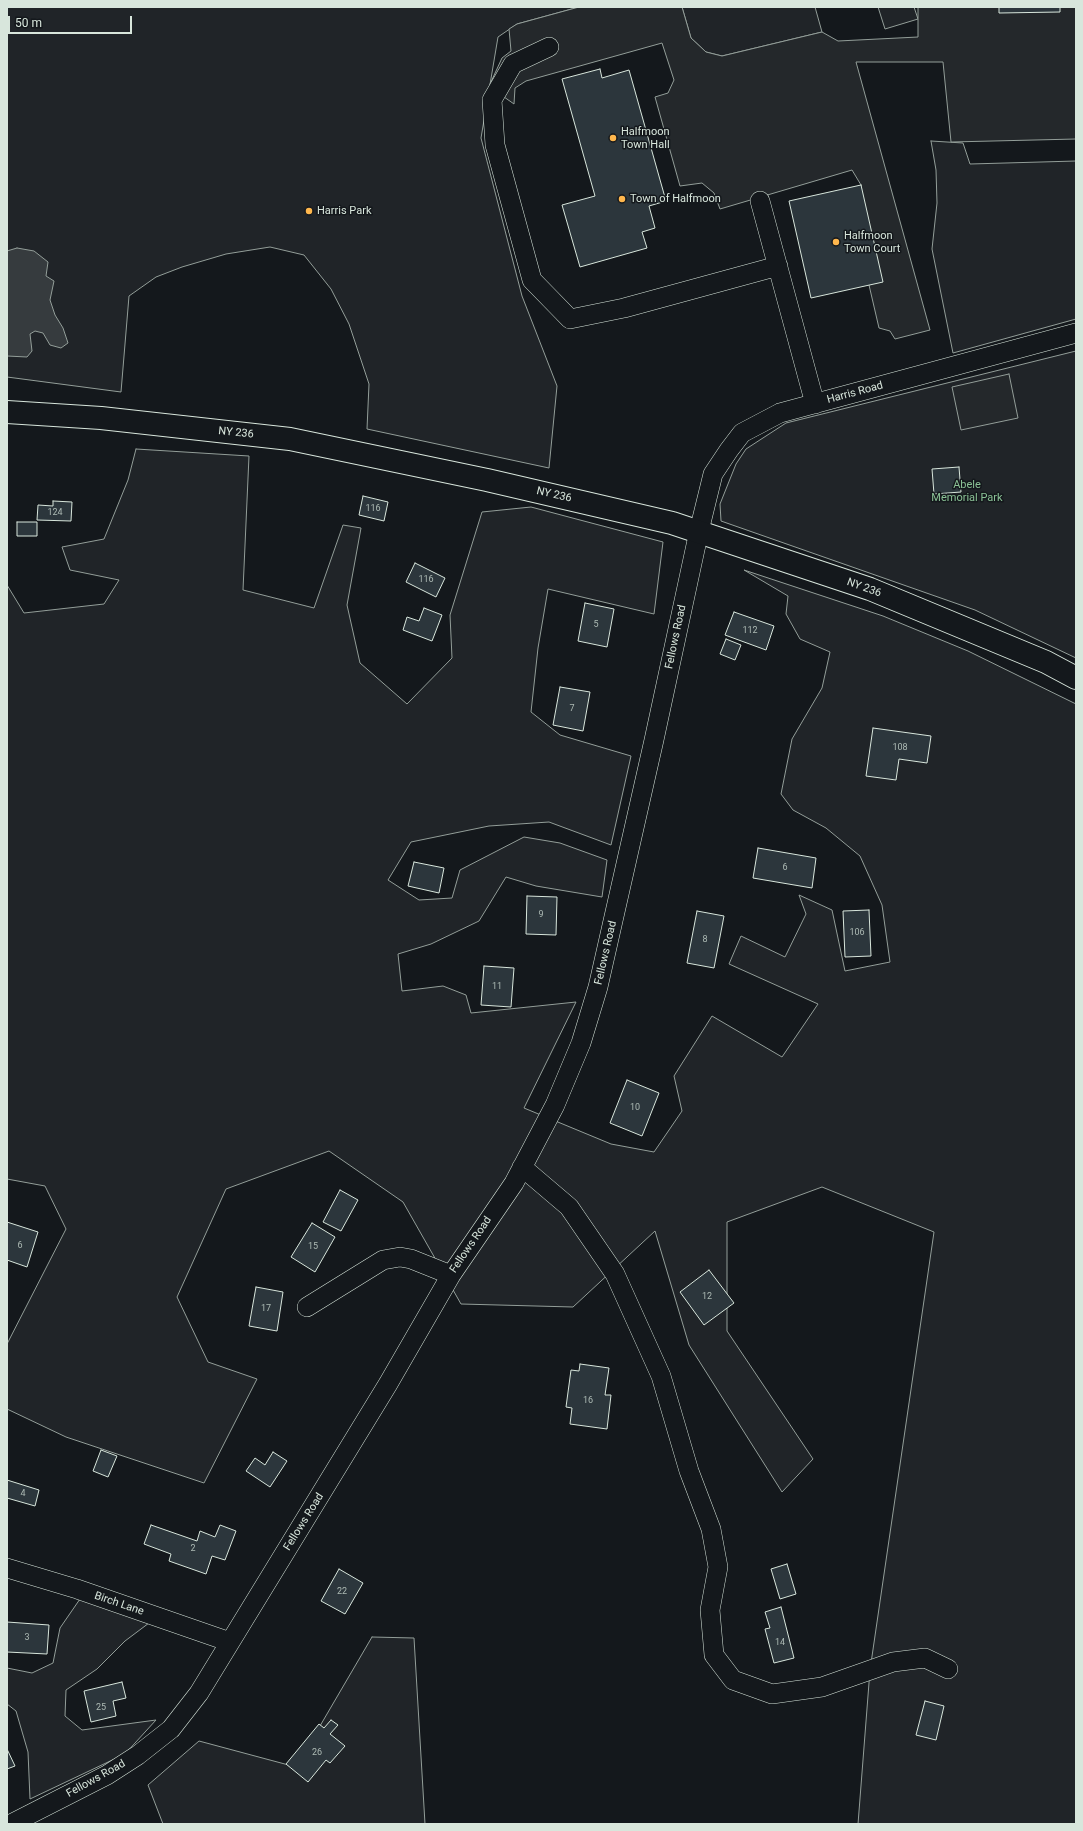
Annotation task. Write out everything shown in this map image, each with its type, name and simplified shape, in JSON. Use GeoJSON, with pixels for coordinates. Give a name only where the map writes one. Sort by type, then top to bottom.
{"type":"FeatureCollection","features":[{"type":"Feature","properties":{"kind":"main road","name":"NY 236"},"geometry":{"type":"LineString","coordinates":[[7,412],[101,418],[290,439],[487,480],[698,530],[870,589],[1046,662],[1076,678]]}},
{"type":"Feature","properties":{"kind":"street"},"geometry":{"type":"LineString","coordinates":[[549,47],[513,64],[492,100],[495,145],[532,280],[570,319],[624,308],[778,266]]}},
{"type":"Feature","properties":{"kind":"street"},"geometry":{"type":"LineString","coordinates":[[760,201],[815,404]]}},
{"type":"Feature","properties":{"kind":"street","name":"Harris Road"},"geometry":{"type":"LineString","coordinates":[[698,530],[713,474],[742,433],[780,413],[1076,333]]}},
{"type":"Feature","properties":{"kind":"street","name":"Fellows Road"},"geometry":{"type":"LineString","coordinates":[[11,1824],[107,1775],[138,1755],[171,1729],[199,1693],[388,1384],[451,1275],[514,1183],[556,1105],[581,1043],[598,987],[654,740],[698,530]]}},
{"type":"Feature","properties":{"kind":"street"},"geometry":{"type":"LineString","coordinates":[[522,1167],[569,1207],[615,1274],[661,1376],[689,1471],[711,1529],[718,1567],[710,1610],[714,1655],[733,1680],[772,1694],[822,1687],[892,1662],[925,1658],[948,1669]]}},
{"type":"Feature","properties":{"kind":"street"},"geometry":{"type":"LineString","coordinates":[[307,1307],[383,1260],[400,1257],[411,1259],[451,1275]]}},
{"type":"Feature","properties":{"kind":"street","name":"Birch Lane"},"geometry":{"type":"LineString","coordinates":[[7,1568],[77,1589],[230,1642]]}},
{"type":"Feature","properties":{"kind":"green space","name":"Harris Park"},"geometry":{"type":"Polygon","coordinates":[[[7,7],[579,7],[517,24],[498,37],[481,138],[522,296],[557,386],[549,468],[367,429],[369,384],[349,324],[331,289],[304,255],[270,247],[226,254],[182,267],[156,277],[129,296],[121,392],[7,377],[7,7]]]}},
{"type":"Feature","properties":{"kind":"green space"},"geometry":{"type":"Polygon","coordinates":[[[682,7],[815,7],[822,32],[722,56],[706,52],[691,38],[682,7]]]}},
{"type":"Feature","properties":{"kind":"green space"},"geometry":{"type":"Polygon","coordinates":[[[878,7],[914,7],[918,19],[885,29],[878,7]]]}},
{"type":"Feature","properties":{"kind":"green space"},"geometry":{"type":"Polygon","coordinates":[[[931,141],[963,143],[970,164],[1076,161],[1076,319],[953,353],[932,249],[937,203],[936,170],[931,141]]]}},
{"type":"Feature","properties":{"kind":"green space","name":"Abele Memorial Park"},"geometry":{"type":"Polygon","coordinates":[[[1076,351],[1076,658],[975,610],[721,521],[720,504],[736,464],[746,449],[786,423],[1076,351]]]}},
{"type":"Feature","properties":{"kind":"green space"},"geometry":{"type":"Polygon","coordinates":[[[136,449],[249,456],[243,590],[314,608],[343,525],[361,528],[347,605],[360,663],[407,704],[452,658],[450,615],[482,512],[531,507],[663,542],[654,614],[548,589],[538,648],[531,712],[560,735],[631,756],[611,845],[549,822],[489,826],[411,842],[388,880],[419,900],[452,898],[460,870],[524,837],[560,843],[607,860],[602,897],[536,886],[506,877],[479,921],[431,944],[398,954],[402,991],[443,986],[466,995],[471,1013],[576,1002],[524,1108],[611,1144],[654,1152],[682,1111],[674,1076],[712,1016],[782,1057],[818,1004],[729,964],[741,936],[785,957],[806,914],[799,895],[832,910],[845,971],[890,962],[882,905],[860,856],[826,828],[793,810],[781,794],[792,739],[822,688],[830,652],[800,639],[786,614],[788,596],[744,570],[883,616],[968,651],[1076,704],[1076,1824],[858,1824],[870,1670],[934,1232],[822,1187],[727,1222],[727,1331],[813,1459],[782,1492],[689,1345],[655,1231],[573,1307],[461,1304],[403,1202],[329,1151],[226,1189],[177,1297],[208,1362],[257,1379],[204,1483],[66,1437],[7,1409],[7,1344],[66,1229],[45,1186],[7,1179],[7,585],[24,613],[104,604],[119,580],[70,570],[62,547],[104,539],[128,480],[136,449]]]}},
{"type":"Feature","properties":{"kind":"green space"},"geometry":{"type":"Polygon","coordinates":[[[80,1599],[149,1623],[125,1641],[97,1669],[66,1690],[65,1716],[82,1730],[156,1720],[125,1754],[30,1799],[28,1752],[16,1711],[7,1704],[7,1668],[32,1673],[53,1663],[60,1628],[80,1599]]]}},
{"type":"Feature","properties":{"kind":"green space"},"geometry":{"type":"Polygon","coordinates":[[[372,1637],[414,1638],[425,1824],[163,1824],[148,1785],[199,1741],[296,1767],[372,1637]]]}},
{"type":"Feature","properties":{"kind":"shaded area"},"geometry":{"type":"Polygon","coordinates":[[[579,7],[682,7],[691,38],[706,52],[722,56],[822,32],[838,41],[918,37],[918,7],[1076,7],[1076,139],[951,142],[943,62],[856,62],[930,330],[895,339],[890,331],[879,328],[869,285],[861,185],[852,170],[720,209],[714,193],[702,183],[680,186],[655,97],[668,93],[674,80],[662,43],[526,81],[515,88],[514,104],[497,92],[490,84],[502,58],[511,51],[509,29],[517,24],[579,7]]]}},
{"type":"Feature","properties":{"kind":"shaded area"},"geometry":{"type":"Polygon","coordinates":[[[17,248],[34,251],[48,262],[46,276],[54,281],[50,300],[68,343],[61,348],[50,345],[43,333],[35,331],[30,334],[32,351],[27,357],[7,356],[7,251],[17,248]]]}},
{"type":"Feature","properties":{"kind":"shaded area"},"geometry":{"type":"Polygon","coordinates":[[[1009,374],[1018,418],[961,430],[952,387],[1009,374]]]}},
{"type":"Feature","properties":{"kind":"building"},"geometry":{"type":"Polygon","coordinates":[[[999,7],[1060,7],[1060,12],[999,13],[999,7]]]}},
{"type":"Feature","properties":{"kind":"building","name":"Halfmoon Town Hall"},"geometry":{"type":"Polygon","coordinates":[[[600,69],[602,78],[629,70],[666,201],[649,206],[655,228],[642,232],[647,248],[580,267],[562,205],[595,196],[562,79],[600,69]]]}},
{"type":"Feature","properties":{"kind":"building","name":"Halfmoon Town Court"},"geometry":{"type":"Polygon","coordinates":[[[861,185],[883,282],[811,298],[789,201],[861,185]]]}},
{"type":"Feature","properties":{"kind":"building"},"geometry":{"type":"Polygon","coordinates":[[[959,467],[961,492],[934,494],[932,469],[959,467]]]}},
{"type":"Feature","properties":{"kind":"building"},"geometry":{"type":"Polygon","coordinates":[[[363,496],[388,502],[384,521],[359,515],[363,496]]]}},
{"type":"Feature","properties":{"kind":"building"},"geometry":{"type":"Polygon","coordinates":[[[53,501],[72,502],[71,521],[37,520],[38,505],[53,506],[53,501]]]}},
{"type":"Feature","properties":{"kind":"building"},"geometry":{"type":"Polygon","coordinates":[[[17,522],[37,522],[37,536],[17,536],[17,522]]]}},
{"type":"Feature","properties":{"kind":"building"},"geometry":{"type":"Polygon","coordinates":[[[415,563],[445,578],[436,597],[406,582],[415,563]]]}},
{"type":"Feature","properties":{"kind":"building"},"geometry":{"type":"Polygon","coordinates":[[[585,603],[614,609],[607,647],[578,641],[585,603]]]}},
{"type":"Feature","properties":{"kind":"building"},"geometry":{"type":"Polygon","coordinates":[[[424,608],[442,615],[432,641],[403,630],[407,617],[419,621],[424,608]]]}},
{"type":"Feature","properties":{"kind":"building"},"geometry":{"type":"Polygon","coordinates":[[[734,612],[774,626],[766,650],[725,635],[734,612]]]}},
{"type":"Feature","properties":{"kind":"building"},"geometry":{"type":"Polygon","coordinates":[[[726,639],[741,645],[735,660],[720,654],[726,639]]]}},
{"type":"Feature","properties":{"kind":"building"},"geometry":{"type":"Polygon","coordinates":[[[560,687],[590,692],[583,731],[553,725],[560,687]]]}},
{"type":"Feature","properties":{"kind":"building"},"geometry":{"type":"Polygon","coordinates":[[[873,728],[931,736],[927,763],[899,759],[896,780],[866,776],[873,728]]]}},
{"type":"Feature","properties":{"kind":"building"},"geometry":{"type":"Polygon","coordinates":[[[758,848],[816,858],[812,888],[753,878],[758,848]]]}},
{"type":"Feature","properties":{"kind":"building"},"geometry":{"type":"Polygon","coordinates":[[[414,862],[444,868],[439,893],[408,886],[414,862]]]}},
{"type":"Feature","properties":{"kind":"building"},"geometry":{"type":"Polygon","coordinates":[[[527,896],[557,897],[556,935],[526,934],[527,896]]]}},
{"type":"Feature","properties":{"kind":"building"},"geometry":{"type":"Polygon","coordinates":[[[869,910],[871,956],[845,957],[843,911],[869,910]]]}},
{"type":"Feature","properties":{"kind":"building"},"geometry":{"type":"Polygon","coordinates":[[[697,911],[724,916],[714,968],[687,963],[697,911]]]}},
{"type":"Feature","properties":{"kind":"building"},"geometry":{"type":"Polygon","coordinates":[[[484,966],[514,968],[511,1007],[481,1005],[484,966]]]}},
{"type":"Feature","properties":{"kind":"building"},"geometry":{"type":"Polygon","coordinates":[[[627,1080],[659,1093],[642,1136],[610,1123],[627,1080]]]}},
{"type":"Feature","properties":{"kind":"building"},"geometry":{"type":"Polygon","coordinates":[[[340,1190],[358,1200],[341,1231],[323,1222],[340,1190]]]}},
{"type":"Feature","properties":{"kind":"building"},"geometry":{"type":"Polygon","coordinates":[[[7,1222],[38,1232],[27,1267],[7,1260],[7,1222]]]}},
{"type":"Feature","properties":{"kind":"building"},"geometry":{"type":"Polygon","coordinates":[[[312,1223],[335,1237],[315,1272],[291,1257],[312,1223]]]}},
{"type":"Feature","properties":{"kind":"building"},"geometry":{"type":"Polygon","coordinates":[[[709,1270],[734,1303],[704,1325],[680,1292],[709,1270]]]}},
{"type":"Feature","properties":{"kind":"building"},"geometry":{"type":"Polygon","coordinates":[[[256,1287],[283,1292],[277,1331],[249,1326],[256,1287]]]}},
{"type":"Feature","properties":{"kind":"building"},"geometry":{"type":"Polygon","coordinates":[[[580,1364],[609,1368],[605,1395],[611,1395],[607,1429],[570,1424],[572,1408],[566,1407],[571,1370],[579,1371],[580,1364]]]}},
{"type":"Feature","properties":{"kind":"building"},"geometry":{"type":"Polygon","coordinates":[[[101,1450],[117,1456],[108,1477],[93,1471],[101,1450]]]}},
{"type":"Feature","properties":{"kind":"building"},"geometry":{"type":"Polygon","coordinates":[[[273,1452],[287,1461],[270,1487],[246,1471],[255,1458],[265,1465],[273,1452]]]}},
{"type":"Feature","properties":{"kind":"building"},"geometry":{"type":"Polygon","coordinates":[[[7,1480],[39,1490],[35,1506],[7,1498],[7,1480]]]}},
{"type":"Feature","properties":{"kind":"building"},"geometry":{"type":"Polygon","coordinates":[[[151,1525],[197,1541],[200,1531],[215,1537],[220,1525],[236,1531],[225,1560],[212,1556],[206,1574],[169,1561],[171,1554],[144,1544],[151,1525]]]}},
{"type":"Feature","properties":{"kind":"building"},"geometry":{"type":"Polygon","coordinates":[[[787,1564],[796,1594],[780,1599],[771,1569],[787,1564]]]}},
{"type":"Feature","properties":{"kind":"building"},"geometry":{"type":"Polygon","coordinates":[[[339,1569],[363,1583],[345,1614],[321,1601],[339,1569]]]}},
{"type":"Feature","properties":{"kind":"building"},"geometry":{"type":"Polygon","coordinates":[[[781,1607],[794,1658],[774,1663],[765,1629],[770,1628],[765,1612],[781,1607]]]}},
{"type":"Feature","properties":{"kind":"building"},"geometry":{"type":"Polygon","coordinates":[[[7,1622],[49,1625],[47,1654],[7,1652],[7,1622]]]}},
{"type":"Feature","properties":{"kind":"building"},"geometry":{"type":"Polygon","coordinates":[[[122,1682],[126,1698],[113,1701],[116,1716],[91,1722],[84,1691],[122,1682]]]}},
{"type":"Feature","properties":{"kind":"building"},"geometry":{"type":"Polygon","coordinates":[[[925,1701],[944,1706],[936,1740],[916,1735],[925,1701]]]}},
{"type":"Feature","properties":{"kind":"building"},"geometry":{"type":"Polygon","coordinates":[[[331,1720],[338,1725],[330,1734],[345,1746],[330,1763],[326,1760],[308,1782],[286,1764],[319,1724],[324,1728],[331,1720]]]}},
{"type":"Feature","properties":{"kind":"building"},"geometry":{"type":"Polygon","coordinates":[[[7,1749],[15,1766],[7,1769],[7,1749]]]}},
{"type":"Feature","properties":{"kind":"place","name":"Halfmoon Town Hall"},"geometry":{"type":"Point","coordinates":[613,138]}},
{"type":"Feature","properties":{"kind":"place","name":"Town of Halfmoon"},"geometry":{"type":"Point","coordinates":[622,199]}},
{"type":"Feature","properties":{"kind":"place","name":"Harris Park"},"geometry":{"type":"Point","coordinates":[309,211]}},
{"type":"Feature","properties":{"kind":"place","name":"Halfmoon Town Court"},"geometry":{"type":"Point","coordinates":[836,242]}}]}
